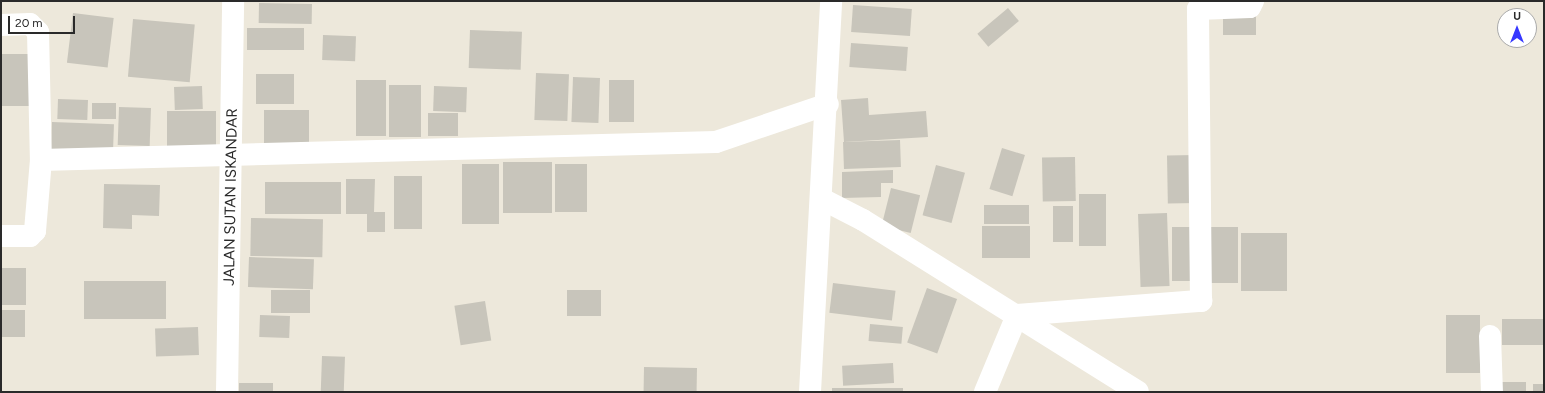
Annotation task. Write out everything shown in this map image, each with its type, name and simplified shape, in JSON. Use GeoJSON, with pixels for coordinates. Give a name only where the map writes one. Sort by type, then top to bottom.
{"type":"FeatureCollection","features":[{"type":"Feature","properties":{"kind":"street","name":"JALAN SUTAN ISKANDAR"},"geometry":{"type":"LineString","coordinates":[[227,392],[232,155],[233,1]]}},
{"type":"Feature","properties":{"kind":"street"},"geometry":{"type":"LineString","coordinates":[[810,392],[828,104],[831,1]]}},
{"type":"Feature","properties":{"kind":"street"},"geometry":{"type":"LineString","coordinates":[[1017,315],[1201,301],[1198,9],[1250,7],[1253,1]]}},
{"type":"Feature","properties":{"kind":"street"},"geometry":{"type":"LineString","coordinates":[[1,25],[30,24],[38,32],[41,160],[35,232],[30,236],[1,236]]}},
{"type":"Feature","properties":{"kind":"street"},"geometry":{"type":"LineString","coordinates":[[41,160],[716,142],[828,104]]}},
{"type":"Feature","properties":{"kind":"street"},"geometry":{"type":"LineString","coordinates":[[822,199],[1017,315],[1138,392]]}},
{"type":"Feature","properties":{"kind":"street"},"geometry":{"type":"LineString","coordinates":[[986,392],[1017,315]]}},
{"type":"Feature","properties":{"kind":"street"},"geometry":{"type":"LineString","coordinates":[[1490,336],[1492,392]]}},
{"type":"Feature","properties":{"kind":"building"},"geometry":{"type":"Polygon","coordinates":[[[259,3],[312,4],[312,24],[259,23],[259,3]]]}},
{"type":"Feature","properties":{"kind":"building"},"geometry":{"type":"Polygon","coordinates":[[[853,5],[912,9],[910,36],[851,32],[853,5]]]}},
{"type":"Feature","properties":{"kind":"building"},"geometry":{"type":"Polygon","coordinates":[[[1008,8],[1019,21],[988,47],[977,34],[1008,8]]]}},
{"type":"Feature","properties":{"kind":"building"},"geometry":{"type":"Polygon","coordinates":[[[73,13],[114,18],[108,68],[67,63],[73,13]]]}},
{"type":"Feature","properties":{"kind":"building"},"geometry":{"type":"Polygon","coordinates":[[[1223,13],[1256,13],[1256,35],[1223,35],[1223,13]]]}},
{"type":"Feature","properties":{"kind":"building"},"geometry":{"type":"Polygon","coordinates":[[[133,19],[195,24],[190,82],[128,77],[133,19]]]}},
{"type":"Feature","properties":{"kind":"building"},"geometry":{"type":"Polygon","coordinates":[[[247,28],[304,28],[304,50],[247,50],[247,28]]]}},
{"type":"Feature","properties":{"kind":"building"},"geometry":{"type":"Polygon","coordinates":[[[470,30],[522,32],[521,70],[469,68],[470,30]]]}},
{"type":"Feature","properties":{"kind":"building"},"geometry":{"type":"Polygon","coordinates":[[[323,35],[356,36],[355,61],[322,60],[323,35]]]}},
{"type":"Feature","properties":{"kind":"building"},"geometry":{"type":"Polygon","coordinates":[[[851,43],[908,47],[906,71],[849,67],[851,43]]]}},
{"type":"Feature","properties":{"kind":"building"},"geometry":{"type":"Polygon","coordinates":[[[2,54],[30,54],[30,106],[2,106],[2,54]]]}},
{"type":"Feature","properties":{"kind":"building"},"geometry":{"type":"Polygon","coordinates":[[[536,73],[569,74],[567,121],[534,120],[536,73]]]}},
{"type":"Feature","properties":{"kind":"building"},"geometry":{"type":"Polygon","coordinates":[[[256,74],[294,74],[294,104],[256,104],[256,74]]]}},
{"type":"Feature","properties":{"kind":"building"},"geometry":{"type":"Polygon","coordinates":[[[573,77],[600,78],[598,123],[571,122],[573,77]]]}},
{"type":"Feature","properties":{"kind":"building"},"geometry":{"type":"Polygon","coordinates":[[[356,80],[386,80],[386,136],[356,136],[356,80]]]}},
{"type":"Feature","properties":{"kind":"building"},"geometry":{"type":"Polygon","coordinates":[[[609,80],[634,80],[634,122],[609,122],[609,80]]]}},
{"type":"Feature","properties":{"kind":"building"},"geometry":{"type":"Polygon","coordinates":[[[389,85],[421,85],[421,137],[389,137],[389,85]]]}},
{"type":"Feature","properties":{"kind":"building"},"geometry":{"type":"Polygon","coordinates":[[[202,86],[203,109],[175,110],[174,87],[202,86]]]}},
{"type":"Feature","properties":{"kind":"building"},"geometry":{"type":"Polygon","coordinates":[[[434,86],[467,87],[466,112],[433,111],[434,86]]]}},
{"type":"Feature","properties":{"kind":"building"},"geometry":{"type":"Polygon","coordinates":[[[868,98],[869,115],[926,111],[928,137],[844,142],[841,100],[868,98]]]}},
{"type":"Feature","properties":{"kind":"building"},"geometry":{"type":"Polygon","coordinates":[[[58,99],[88,100],[87,120],[57,119],[58,99]]]}},
{"type":"Feature","properties":{"kind":"building"},"geometry":{"type":"Polygon","coordinates":[[[92,103],[116,103],[116,119],[92,119],[92,103]]]}},
{"type":"Feature","properties":{"kind":"building"},"geometry":{"type":"Polygon","coordinates":[[[119,107],[151,108],[150,146],[118,145],[119,107]]]}},
{"type":"Feature","properties":{"kind":"building"},"geometry":{"type":"Polygon","coordinates":[[[264,110],[309,110],[309,146],[264,146],[264,110]]]}},
{"type":"Feature","properties":{"kind":"building"},"geometry":{"type":"Polygon","coordinates":[[[167,111],[216,111],[216,151],[167,151],[167,111]]]}},
{"type":"Feature","properties":{"kind":"building"},"geometry":{"type":"Polygon","coordinates":[[[428,113],[458,113],[458,136],[428,136],[428,113]]]}},
{"type":"Feature","properties":{"kind":"building"},"geometry":{"type":"Polygon","coordinates":[[[52,122],[114,124],[113,155],[51,153],[52,122]]]}},
{"type":"Feature","properties":{"kind":"building"},"geometry":{"type":"Polygon","coordinates":[[[900,140],[901,167],[844,169],[843,142],[900,140]]]}},
{"type":"Feature","properties":{"kind":"building"},"geometry":{"type":"Polygon","coordinates":[[[1002,148],[1025,155],[1012,196],[989,189],[1002,148]]]}},
{"type":"Feature","properties":{"kind":"building"},"geometry":{"type":"Polygon","coordinates":[[[1196,155],[1197,203],[1168,203],[1167,156],[1196,155]]]}},
{"type":"Feature","properties":{"kind":"building"},"geometry":{"type":"Polygon","coordinates":[[[1075,157],[1076,201],[1043,202],[1042,158],[1075,157]]]}},
{"type":"Feature","properties":{"kind":"building"},"geometry":{"type":"Polygon","coordinates":[[[503,162],[552,162],[552,213],[503,213],[503,162]]]}},
{"type":"Feature","properties":{"kind":"building"},"geometry":{"type":"Polygon","coordinates":[[[462,164],[499,164],[499,224],[462,224],[462,164]]]}},
{"type":"Feature","properties":{"kind":"building"},"geometry":{"type":"Polygon","coordinates":[[[555,164],[587,164],[587,212],[555,212],[555,164]]]}},
{"type":"Feature","properties":{"kind":"building"},"geometry":{"type":"Polygon","coordinates":[[[936,165],[965,173],[952,223],[923,215],[936,165]]]}},
{"type":"Feature","properties":{"kind":"building"},"geometry":{"type":"Polygon","coordinates":[[[893,170],[893,183],[881,183],[881,197],[842,198],[842,172],[893,170]]]}},
{"type":"Feature","properties":{"kind":"building"},"geometry":{"type":"Polygon","coordinates":[[[394,176],[422,176],[422,229],[394,229],[394,176]]]}},
{"type":"Feature","properties":{"kind":"building"},"geometry":{"type":"Polygon","coordinates":[[[346,179],[375,179],[374,212],[385,212],[385,232],[367,232],[367,214],[346,214],[346,179]]]}},
{"type":"Feature","properties":{"kind":"building"},"geometry":{"type":"Polygon","coordinates":[[[265,182],[341,182],[341,214],[265,214],[265,182]]]}},
{"type":"Feature","properties":{"kind":"building"},"geometry":{"type":"Polygon","coordinates":[[[104,184],[160,185],[159,216],[132,215],[132,229],[103,228],[104,184]]]}},
{"type":"Feature","properties":{"kind":"building"},"geometry":{"type":"Polygon","coordinates":[[[891,188],[920,195],[911,233],[882,226],[891,188]]]}},
{"type":"Feature","properties":{"kind":"building"},"geometry":{"type":"Polygon","coordinates":[[[1079,194],[1106,194],[1106,246],[1079,246],[1079,194]]]}},
{"type":"Feature","properties":{"kind":"building"},"geometry":{"type":"Polygon","coordinates":[[[984,205],[1029,205],[1029,224],[984,224],[984,205]]]}},
{"type":"Feature","properties":{"kind":"building"},"geometry":{"type":"Polygon","coordinates":[[[1053,206],[1073,206],[1073,242],[1053,242],[1053,206]]]}},
{"type":"Feature","properties":{"kind":"building"},"geometry":{"type":"Polygon","coordinates":[[[1167,213],[1170,286],[1141,287],[1138,214],[1167,213]]]}},
{"type":"Feature","properties":{"kind":"building"},"geometry":{"type":"Polygon","coordinates":[[[251,218],[323,219],[322,257],[250,256],[251,218]]]}},
{"type":"Feature","properties":{"kind":"building"},"geometry":{"type":"Polygon","coordinates":[[[982,226],[1030,226],[1030,258],[982,258],[982,226]]]}},
{"type":"Feature","properties":{"kind":"building"},"geometry":{"type":"Polygon","coordinates":[[[1172,227],[1195,227],[1195,281],[1172,281],[1172,227]]]}},
{"type":"Feature","properties":{"kind":"building"},"geometry":{"type":"Polygon","coordinates":[[[1211,227],[1238,227],[1238,283],[1211,283],[1211,227]]]}},
{"type":"Feature","properties":{"kind":"building"},"geometry":{"type":"Polygon","coordinates":[[[1241,233],[1287,233],[1287,291],[1241,291],[1241,233]]]}},
{"type":"Feature","properties":{"kind":"building"},"geometry":{"type":"Polygon","coordinates":[[[249,257],[314,259],[313,289],[248,287],[249,257]]]}},
{"type":"Feature","properties":{"kind":"building"},"geometry":{"type":"Polygon","coordinates":[[[1,268],[26,268],[26,305],[1,305],[1,268]]]}},
{"type":"Feature","properties":{"kind":"building"},"geometry":{"type":"Polygon","coordinates":[[[84,281],[166,281],[166,319],[84,319],[84,281]]]}},
{"type":"Feature","properties":{"kind":"building"},"geometry":{"type":"Polygon","coordinates":[[[833,283],[896,291],[892,320],[829,313],[833,283]]]}},
{"type":"Feature","properties":{"kind":"building"},"geometry":{"type":"Polygon","coordinates":[[[927,288],[957,299],[937,353],[907,343],[927,288]]]}},
{"type":"Feature","properties":{"kind":"building"},"geometry":{"type":"Polygon","coordinates":[[[271,290],[310,290],[310,313],[271,313],[271,290]]]}},
{"type":"Feature","properties":{"kind":"building"},"geometry":{"type":"Polygon","coordinates":[[[567,290],[601,290],[601,316],[567,316],[567,290]]]}},
{"type":"Feature","properties":{"kind":"building"},"geometry":{"type":"Polygon","coordinates":[[[485,301],[491,341],[461,345],[454,306],[485,301]]]}},
{"type":"Feature","properties":{"kind":"building"},"geometry":{"type":"Polygon","coordinates":[[[2,310],[25,310],[25,337],[2,337],[2,310]]]}},
{"type":"Feature","properties":{"kind":"building"},"geometry":{"type":"Polygon","coordinates":[[[260,315],[290,316],[289,338],[259,337],[260,315]]]}},
{"type":"Feature","properties":{"kind":"building"},"geometry":{"type":"Polygon","coordinates":[[[1446,315],[1480,315],[1480,373],[1446,373],[1446,315]]]}},
{"type":"Feature","properties":{"kind":"building"},"geometry":{"type":"Polygon","coordinates":[[[1502,319],[1544,319],[1544,345],[1502,345],[1502,319]]]}},
{"type":"Feature","properties":{"kind":"building"},"geometry":{"type":"Polygon","coordinates":[[[870,324],[903,327],[901,344],[869,341],[870,324]]]}},
{"type":"Feature","properties":{"kind":"building"},"geometry":{"type":"Polygon","coordinates":[[[198,327],[199,355],[156,356],[155,329],[198,327]]]}},
{"type":"Feature","properties":{"kind":"building"},"geometry":{"type":"Polygon","coordinates":[[[322,356],[345,357],[344,392],[321,392],[322,356]]]}},
{"type":"Feature","properties":{"kind":"building"},"geometry":{"type":"Polygon","coordinates":[[[893,363],[894,383],[843,386],[842,366],[893,363]]]}},
{"type":"Feature","properties":{"kind":"building"},"geometry":{"type":"Polygon","coordinates":[[[644,367],[697,368],[697,392],[644,392],[644,367]]]}},
{"type":"Feature","properties":{"kind":"building"},"geometry":{"type":"Polygon","coordinates":[[[1501,382],[1526,382],[1526,392],[1501,392],[1501,382]]]}},
{"type":"Feature","properties":{"kind":"building"},"geometry":{"type":"Polygon","coordinates":[[[239,383],[273,383],[273,392],[239,392],[239,383]]]}},
{"type":"Feature","properties":{"kind":"building"},"geometry":{"type":"Polygon","coordinates":[[[1533,384],[1544,384],[1544,392],[1533,392],[1533,384]]]}},
{"type":"Feature","properties":{"kind":"building"},"geometry":{"type":"Polygon","coordinates":[[[832,388],[903,388],[903,392],[832,392],[832,388]]]}}]}
